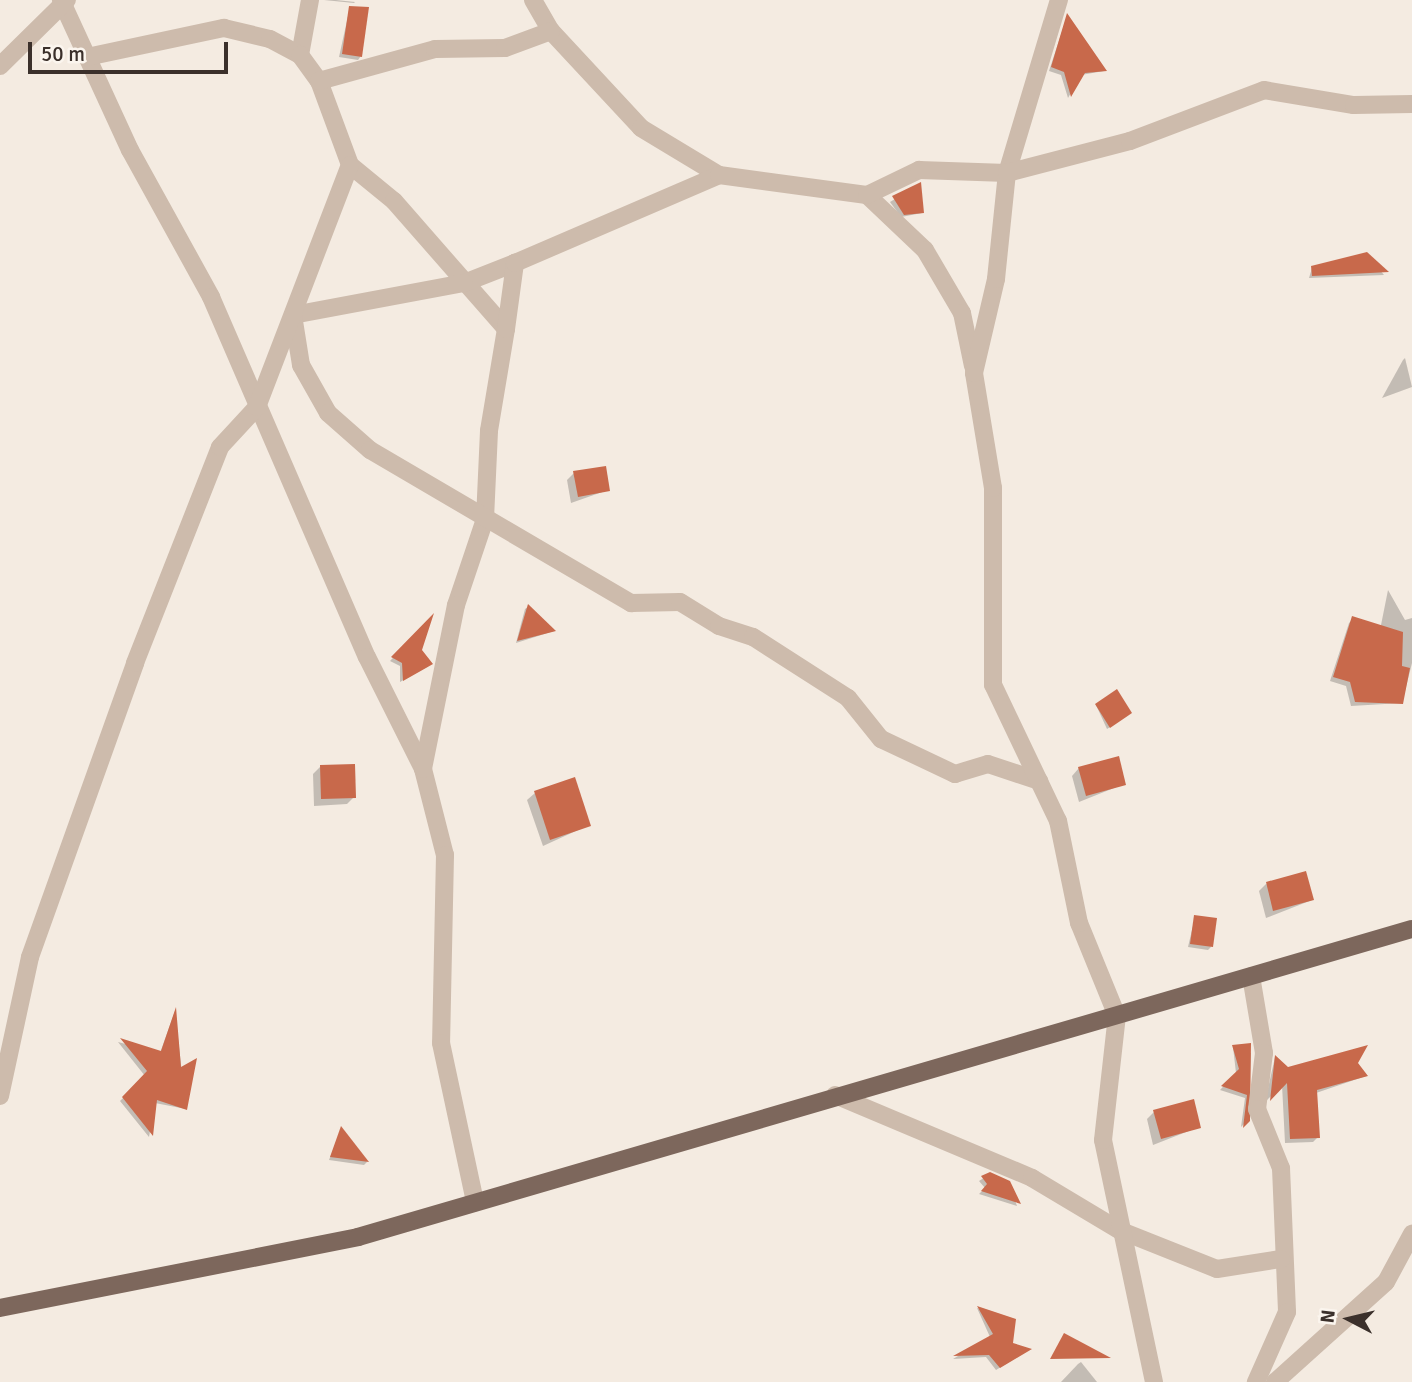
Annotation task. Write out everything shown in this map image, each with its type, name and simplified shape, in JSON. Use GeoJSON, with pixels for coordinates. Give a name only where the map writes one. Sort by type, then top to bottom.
{"type":"FeatureCollection","features":[{"type":"Feature","properties":{"kind":"main road"},"geometry":{"type":"LineString","coordinates":[[0,1308],[358,1237],[835,1095],[1412,929]]}},
{"type":"Feature","properties":{"kind":"street"},"geometry":{"type":"LineString","coordinates":[[300,55],[310,0]]}},
{"type":"Feature","properties":{"kind":"street"},"geometry":{"type":"LineString","coordinates":[[533,0],[551,31],[641,128],[719,175],[867,195],[919,170],[1007,173],[1129,141],[1264,90],[1354,105],[1412,104]]}},
{"type":"Feature","properties":{"kind":"street"},"geometry":{"type":"LineString","coordinates":[[0,65],[64,1],[88,57],[211,297],[257,407],[422,769],[445,855],[440,1043],[475,1202]]}},
{"type":"Feature","properties":{"kind":"street"},"geometry":{"type":"LineString","coordinates":[[974,373],[996,279],[1007,173],[1063,3]]}},
{"type":"Feature","properties":{"kind":"street"},"geometry":{"type":"LineString","coordinates":[[88,57],[224,28],[270,39],[300,55],[319,81],[350,165],[394,201],[506,329]]}},
{"type":"Feature","properties":{"kind":"street"},"geometry":{"type":"LineString","coordinates":[[319,81],[435,48],[505,48],[551,31]]}},
{"type":"Feature","properties":{"kind":"street"},"geometry":{"type":"LineString","coordinates":[[0,1096],[30,957],[135,663],[220,447],[257,407],[350,165]]}},
{"type":"Feature","properties":{"kind":"street"},"geometry":{"type":"LineString","coordinates":[[293,315],[464,283],[719,175]]}},
{"type":"Feature","properties":{"kind":"street"},"geometry":{"type":"LineString","coordinates":[[867,195],[925,250],[961,313],[993,488],[993,685],[1058,821],[1079,923],[1117,1016],[1102,1120],[1119,1230],[1154,1382]]}},
{"type":"Feature","properties":{"kind":"street"},"geometry":{"type":"LineString","coordinates":[[422,769],[456,605],[485,519],[489,431],[515,263]]}},
{"type":"Feature","properties":{"kind":"street"},"geometry":{"type":"LineString","coordinates":[[293,315],[301,365],[328,413],[370,450],[631,603],[680,603],[753,637],[848,698],[881,739],[955,774],[989,764],[1039,781]]}},
{"type":"Feature","properties":{"kind":"street"},"geometry":{"type":"LineString","coordinates":[[1251,976],[1264,1053],[1257,1109],[1281,1168],[1281,1259],[1287,1312],[1256,1382]]}},
{"type":"Feature","properties":{"kind":"street"},"geometry":{"type":"LineString","coordinates":[[835,1095],[1032,1178],[1119,1230],[1217,1269],[1281,1259]]}},
{"type":"Feature","properties":{"kind":"street"},"geometry":{"type":"LineString","coordinates":[[1275,1382],[1386,1282],[1412,1234]]}},
{"type":"Feature","properties":{"kind":"building"},"geometry":{"type":"Polygon","coordinates":[[[349,6],[369,7],[362,57],[342,54],[349,6]]]}},
{"type":"Feature","properties":{"kind":"building"},"geometry":{"type":"Polygon","coordinates":[[[1067,13],[1107,71],[1085,73],[1071,97],[1064,72],[1051,67],[1067,13]]]}},
{"type":"Feature","properties":{"kind":"building"},"geometry":{"type":"Polygon","coordinates":[[[921,182],[924,213],[904,215],[892,196],[921,182]]]}},
{"type":"Feature","properties":{"kind":"building"},"geometry":{"type":"Polygon","coordinates":[[[1367,252],[1389,272],[1312,276],[1311,266],[1367,252]]]}},
{"type":"Feature","properties":{"kind":"building"},"geometry":{"type":"Polygon","coordinates":[[[606,466],[610,491],[578,497],[573,471],[606,466]]]}},
{"type":"Feature","properties":{"kind":"building"},"geometry":{"type":"Polygon","coordinates":[[[528,604],[556,631],[517,641],[528,604]]]}},
{"type":"Feature","properties":{"kind":"building"},"geometry":{"type":"Polygon","coordinates":[[[434,613],[422,650],[433,664],[403,681],[402,663],[391,657],[434,613]]]}},
{"type":"Feature","properties":{"kind":"building"},"geometry":{"type":"Polygon","coordinates":[[[1352,616],[1403,632],[1402,666],[1410,668],[1403,704],[1355,702],[1350,682],[1333,677],[1352,616]]]}},
{"type":"Feature","properties":{"kind":"building"},"geometry":{"type":"Polygon","coordinates":[[[1117,689],[1132,713],[1110,728],[1095,704],[1117,689]]]}},
{"type":"Feature","properties":{"kind":"building"},"geometry":{"type":"Polygon","coordinates":[[[1119,756],[1126,785],[1086,796],[1078,767],[1119,756]]]}},
{"type":"Feature","properties":{"kind":"building"},"geometry":{"type":"Polygon","coordinates":[[[355,764],[356,798],[321,799],[320,765],[355,764]]]}},
{"type":"Feature","properties":{"kind":"building"},"geometry":{"type":"Polygon","coordinates":[[[575,777],[591,826],[550,840],[534,791],[575,777]]]}},
{"type":"Feature","properties":{"kind":"building"},"geometry":{"type":"Polygon","coordinates":[[[1306,871],[1314,900],[1273,911],[1266,882],[1306,871]]]}},
{"type":"Feature","properties":{"kind":"building"},"geometry":{"type":"Polygon","coordinates":[[[1194,915],[1217,918],[1213,947],[1190,944],[1194,915]]]}},
{"type":"Feature","properties":{"kind":"building"},"geometry":{"type":"Polygon","coordinates":[[[176,1007],[181,1067],[197,1058],[187,1110],[157,1100],[153,1136],[122,1097],[147,1071],[120,1038],[161,1051],[176,1007]]]}},
{"type":"Feature","properties":{"kind":"building"},"geometry":{"type":"Polygon","coordinates":[[[1251,1043],[1250,1121],[1243,1128],[1247,1095],[1221,1086],[1239,1069],[1232,1045],[1251,1043]]]}},
{"type":"Feature","properties":{"kind":"building"},"geometry":{"type":"Polygon","coordinates":[[[1368,1045],[1358,1063],[1368,1076],[1317,1090],[1320,1138],[1290,1139],[1287,1083],[1270,1101],[1275,1055],[1288,1067],[1368,1045]]]}},
{"type":"Feature","properties":{"kind":"building"},"geometry":{"type":"Polygon","coordinates":[[[1194,1099],[1201,1128],[1161,1139],[1153,1110],[1194,1099]]]}},
{"type":"Feature","properties":{"kind":"building"},"geometry":{"type":"Polygon","coordinates":[[[341,1126],[369,1162],[330,1157],[341,1126]]]}},
{"type":"Feature","properties":{"kind":"building"},"geometry":{"type":"Polygon","coordinates":[[[990,1172],[1010,1181],[1021,1204],[981,1191],[987,1184],[981,1176],[990,1172]]]}},
{"type":"Feature","properties":{"kind":"building"},"geometry":{"type":"Polygon","coordinates":[[[977,1306],[1016,1319],[1013,1343],[1032,1349],[1000,1368],[989,1355],[953,1356],[993,1334],[977,1306]]]}},
{"type":"Feature","properties":{"kind":"building"},"geometry":{"type":"Polygon","coordinates":[[[1064,1333],[1111,1358],[1050,1359],[1064,1333]]]}}]}
